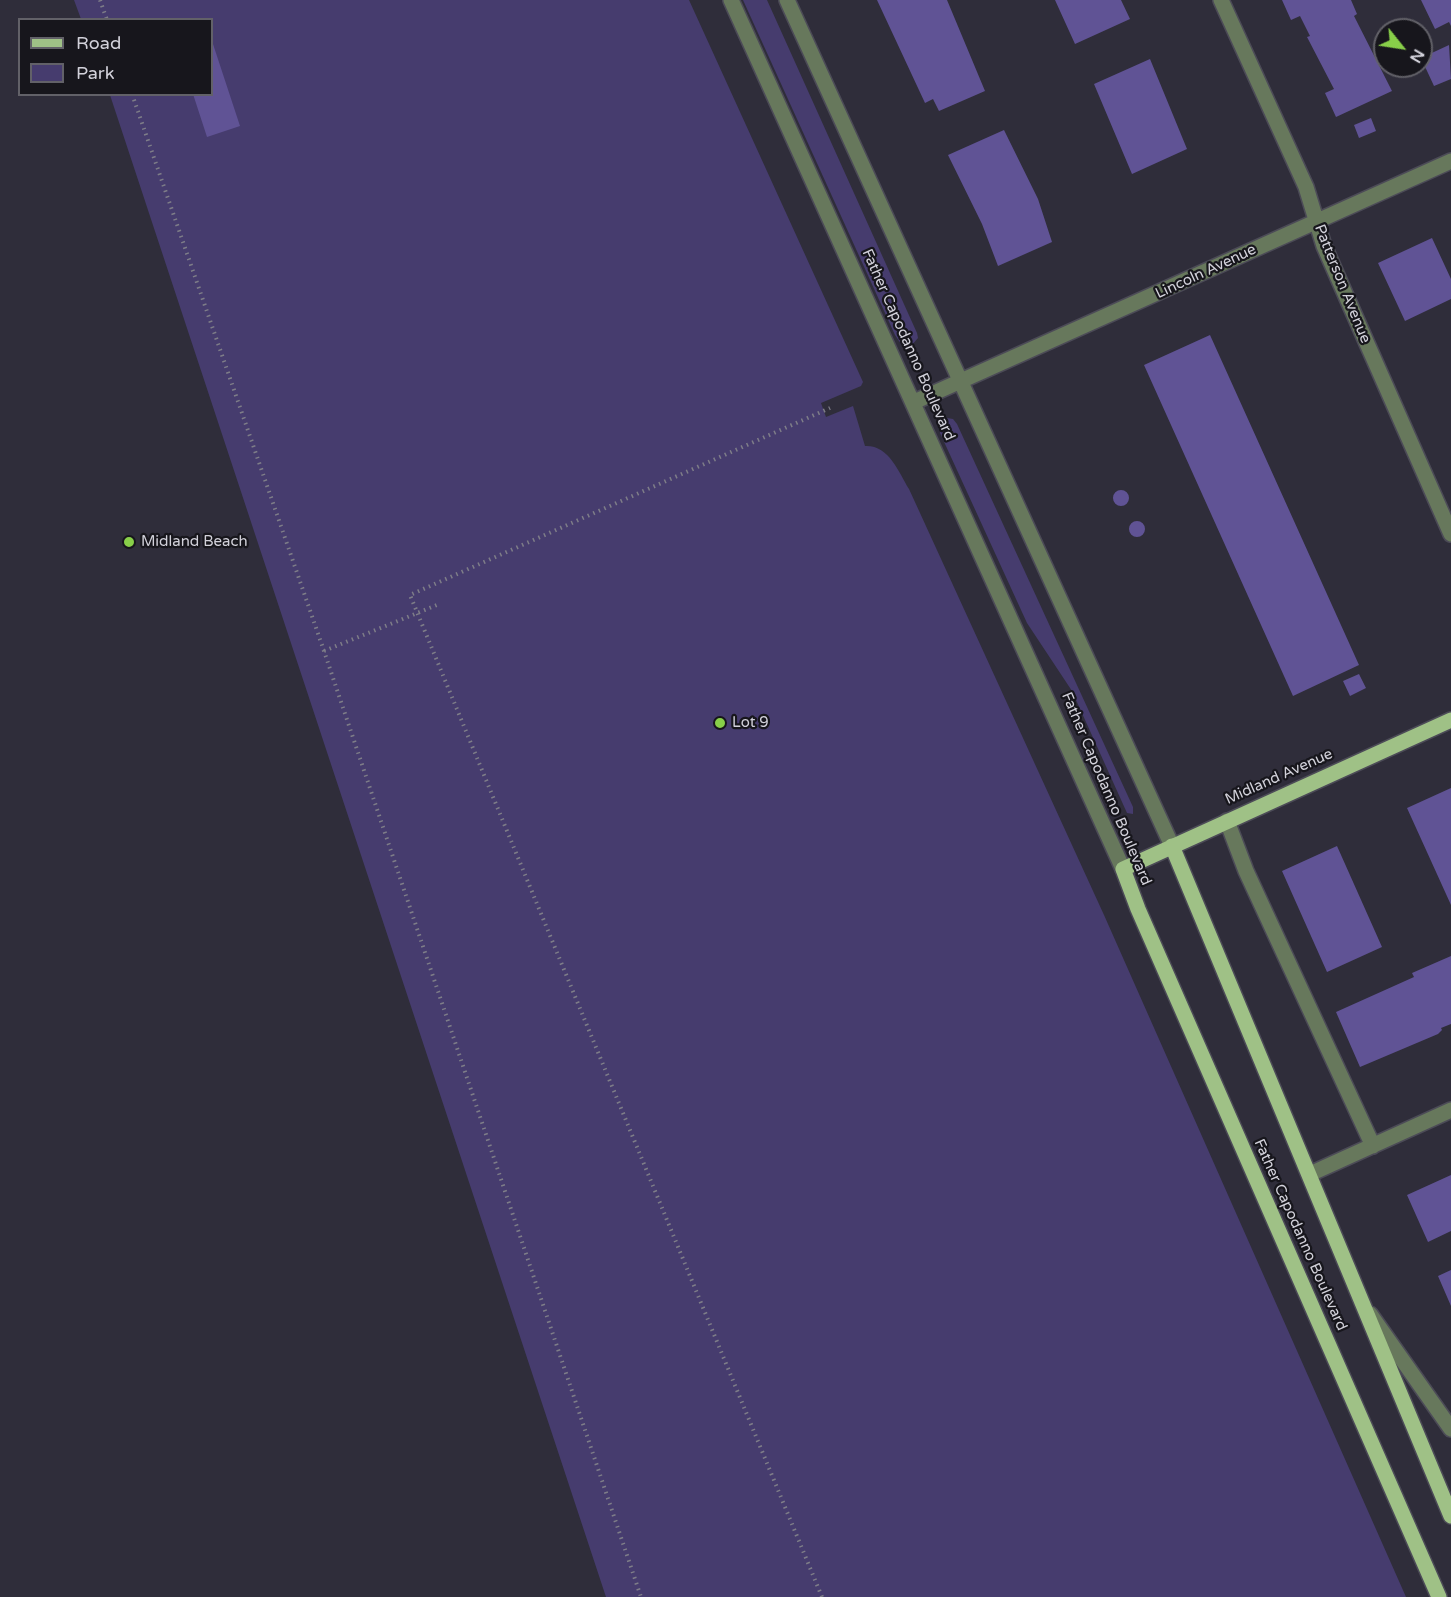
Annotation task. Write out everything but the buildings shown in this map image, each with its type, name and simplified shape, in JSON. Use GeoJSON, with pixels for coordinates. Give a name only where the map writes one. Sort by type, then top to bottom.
{"type":"FeatureCollection","features":[{"type":"Feature","properties":{"kind":"main road","name":"Midland Avenue"},"geometry":{"type":"LineString","coordinates":[[1123,869],[1451,720]]}},
{"type":"Feature","properties":{"kind":"main road","name":"Father Capodanno Boulevard"},"geometry":{"type":"LineString","coordinates":[[1172,846],[1451,1516]]}},
{"type":"Feature","properties":{"kind":"main road","name":"Father Capodanno Boulevard"},"geometry":{"type":"LineString","coordinates":[[1123,869],[1143,920],[1439,1597]]}},
{"type":"Feature","properties":{"kind":"street","name":"Father Capodanno Boulevard"},"geometry":{"type":"LineString","coordinates":[[731,0],[915,402],[1123,869]]}},
{"type":"Feature","properties":{"kind":"street","name":"Father Capodanno Boulevard"},"geometry":{"type":"LineString","coordinates":[[787,0],[1172,846]]}},
{"type":"Feature","properties":{"kind":"street","name":"Patterson Avenue"},"geometry":{"type":"LineString","coordinates":[[1221,0],[1306,187],[1324,246],[1451,534]]}},
{"type":"Feature","properties":{"kind":"street","name":"Lincoln Avenue"},"geometry":{"type":"LineString","coordinates":[[915,402],[962,383],[1451,161]]}},
{"type":"Feature","properties":{"kind":"street"},"geometry":{"type":"LineString","coordinates":[[1227,821],[1246,871],[1373,1146]]}},
{"type":"Feature","properties":{"kind":"street"},"geometry":{"type":"LineString","coordinates":[[1310,1174],[1451,1110]]}},
{"type":"Feature","properties":{"kind":"street","name":"Father Capodanno Boulevard"},"geometry":{"type":"LineString","coordinates":[[1360,1299],[1451,1429]]}},
{"type":"Feature","properties":{"kind":"path"},"geometry":{"type":"LineString","coordinates":[[100,0],[106,18]]}},
{"type":"Feature","properties":{"kind":"path"},"geometry":{"type":"LineString","coordinates":[[133,96],[324,651],[641,1597]]}},
{"type":"Feature","properties":{"kind":"path"},"geometry":{"type":"LineString","coordinates":[[822,1597],[410,595],[830,408]]}},
{"type":"Feature","properties":{"kind":"path"},"geometry":{"type":"LineString","coordinates":[[324,651],[437,605]]}},
{"type":"Feature","properties":{"kind":"green space","name":"Midland Beach"},"geometry":{"type":"Polygon","coordinates":[[[74,0],[689,0],[863,382],[861,386],[821,403],[826,417],[853,406],[865,446],[887,454],[909,489],[1104,915],[1406,1597],[606,1597],[110,96],[213,96],[213,18],[81,18],[74,0]]]}},
{"type":"Feature","properties":{"kind":"green space"},"geometry":{"type":"Polygon","coordinates":[[[743,0],[767,0],[917,333],[918,338],[911,346],[901,344],[895,335],[743,0]]]}},
{"type":"Feature","properties":{"kind":"green space"},"geometry":{"type":"Polygon","coordinates":[[[947,418],[953,419],[957,424],[1133,807],[1133,814],[1127,813],[1072,691],[1027,623],[940,433],[940,425],[947,418]]]}},
{"type":"Feature","properties":{"kind":"place","name":"Midland Beach"},"geometry":{"type":"Point","coordinates":[129,542]}},
{"type":"Feature","properties":{"kind":"place","name":"Lot 9"},"geometry":{"type":"Point","coordinates":[720,723]}}]}
